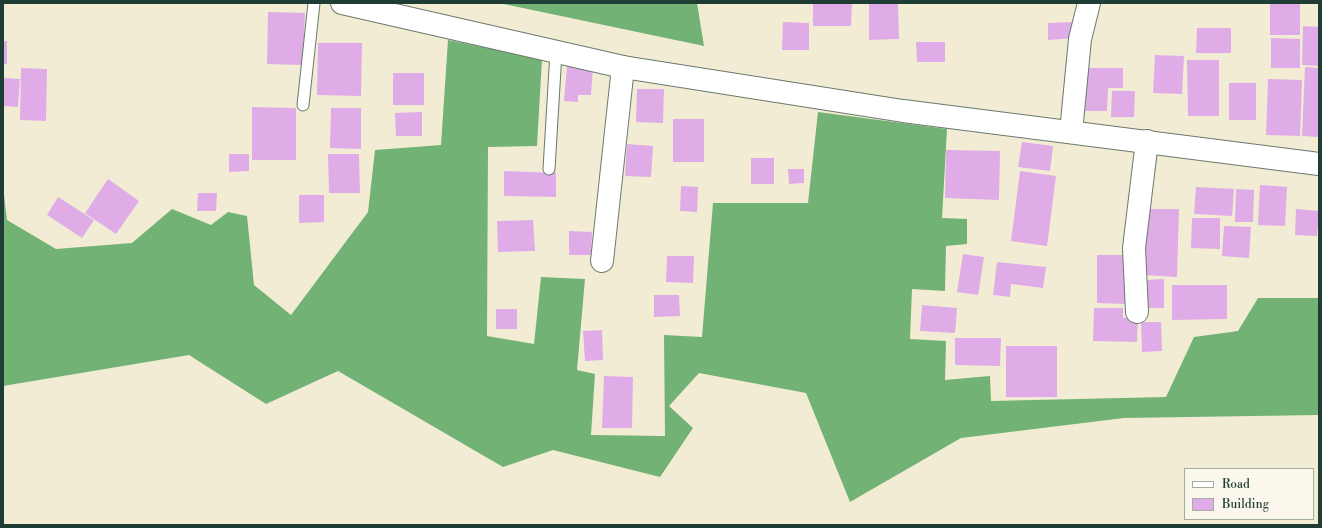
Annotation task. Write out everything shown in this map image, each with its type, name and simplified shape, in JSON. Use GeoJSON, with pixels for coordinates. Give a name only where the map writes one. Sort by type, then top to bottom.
{"type":"FeatureCollection","features":[{"type":"Feature","properties":{"kind":"street"},"geometry":{"type":"LineString","coordinates":[[343,3],[623,67],[903,112],[1147,141],[1319,164]]}},
{"type":"Feature","properties":{"kind":"street"},"geometry":{"type":"LineString","coordinates":[[1071,132],[1080,39],[1089,3]]}},
{"type":"Feature","properties":{"kind":"street"},"geometry":{"type":"LineString","coordinates":[[602,261],[623,67]]}},
{"type":"Feature","properties":{"kind":"street"},"geometry":{"type":"LineString","coordinates":[[1137,312],[1134,248],[1147,141]]}},
{"type":"Feature","properties":{"kind":"lane"},"geometry":{"type":"LineString","coordinates":[[303,105],[314,3]]}},
{"type":"Feature","properties":{"kind":"lane"},"geometry":{"type":"LineString","coordinates":[[549,168],[556,52]]}},
{"type":"Feature","properties":{"kind":"green space"},"geometry":{"type":"Polygon","coordinates":[[[499,3],[697,3],[704,46],[499,3]]]}},
{"type":"Feature","properties":{"kind":"green space"},"geometry":{"type":"Polygon","coordinates":[[[448,40],[542,59],[537,146],[488,147],[487,336],[534,344],[541,277],[585,279],[577,370],[595,374],[591,435],[665,436],[664,335],[702,337],[713,203],[808,203],[818,112],[947,129],[942,218],[967,219],[967,244],[946,246],[945,291],[912,289],[910,339],[946,341],[945,380],[990,376],[991,401],[1166,397],[1194,337],[1238,331],[1258,298],[1319,298],[1319,415],[1124,418],[961,438],[850,502],[806,393],[699,373],[669,406],[693,428],[660,477],[553,450],[503,467],[338,371],[266,404],[189,355],[3,386],[3,186],[7,220],[56,249],[132,243],[172,209],[211,225],[228,212],[247,216],[254,285],[291,315],[368,212],[375,150],[441,145],[448,40]]]}},
{"type":"Feature","properties":{"kind":"building"},"geometry":{"type":"Polygon","coordinates":[[[813,3],[852,3],[851,26],[813,26],[813,3]]]}},
{"type":"Feature","properties":{"kind":"building"},"geometry":{"type":"Polygon","coordinates":[[[869,3],[898,3],[899,39],[869,40],[869,3]]]}},
{"type":"Feature","properties":{"kind":"building"},"geometry":{"type":"Polygon","coordinates":[[[1270,3],[1300,3],[1300,35],[1270,35],[1270,3]]]}},
{"type":"Feature","properties":{"kind":"building"},"geometry":{"type":"Polygon","coordinates":[[[268,12],[305,13],[303,65],[267,64],[268,12]]]}},
{"type":"Feature","properties":{"kind":"building"},"geometry":{"type":"Polygon","coordinates":[[[783,22],[809,23],[809,50],[782,50],[783,22]]]}},
{"type":"Feature","properties":{"kind":"building"},"geometry":{"type":"Polygon","coordinates":[[[1073,22],[1074,38],[1048,40],[1048,23],[1073,22]]]}},
{"type":"Feature","properties":{"kind":"building"},"geometry":{"type":"Polygon","coordinates":[[[1303,26],[1319,27],[1319,66],[1302,65],[1303,26]]]}},
{"type":"Feature","properties":{"kind":"building"},"geometry":{"type":"Polygon","coordinates":[[[1197,28],[1231,28],[1231,53],[1196,53],[1197,28]]]}},
{"type":"Feature","properties":{"kind":"building"},"geometry":{"type":"Polygon","coordinates":[[[1271,38],[1300,39],[1300,68],[1271,68],[1271,38]]]}},
{"type":"Feature","properties":{"kind":"building"},"geometry":{"type":"Polygon","coordinates":[[[3,41],[7,41],[7,64],[3,64],[3,41]]]}},
{"type":"Feature","properties":{"kind":"building"},"geometry":{"type":"Polygon","coordinates":[[[916,42],[945,42],[945,62],[917,62],[916,42]]]}},
{"type":"Feature","properties":{"kind":"building"},"geometry":{"type":"Polygon","coordinates":[[[318,43],[362,43],[361,96],[317,95],[318,43]]]}},
{"type":"Feature","properties":{"kind":"building"},"geometry":{"type":"Polygon","coordinates":[[[1155,55],[1184,56],[1182,94],[1153,93],[1155,55]]]}},
{"type":"Feature","properties":{"kind":"building"},"geometry":{"type":"Polygon","coordinates":[[[1187,60],[1219,60],[1219,116],[1188,116],[1187,60]]]}},
{"type":"Feature","properties":{"kind":"building"},"geometry":{"type":"Polygon","coordinates":[[[567,66],[593,68],[591,95],[578,95],[578,102],[564,101],[567,66]]]}},
{"type":"Feature","properties":{"kind":"building"},"geometry":{"type":"Polygon","coordinates":[[[1305,67],[1319,68],[1319,137],[1302,136],[1305,67]]]}},
{"type":"Feature","properties":{"kind":"building"},"geometry":{"type":"Polygon","coordinates":[[[21,68],[47,69],[46,121],[20,120],[21,68]]]}},
{"type":"Feature","properties":{"kind":"building"},"geometry":{"type":"Polygon","coordinates":[[[1083,68],[1123,68],[1123,88],[1108,88],[1107,111],[1083,111],[1083,68]]]}},
{"type":"Feature","properties":{"kind":"building"},"geometry":{"type":"Polygon","coordinates":[[[393,73],[424,73],[424,105],[393,105],[393,73]]]}},
{"type":"Feature","properties":{"kind":"building"},"geometry":{"type":"Polygon","coordinates":[[[3,78],[20,79],[18,107],[3,106],[3,78]]]}},
{"type":"Feature","properties":{"kind":"building"},"geometry":{"type":"Polygon","coordinates":[[[1268,79],[1302,80],[1300,136],[1266,135],[1268,79]]]}},
{"type":"Feature","properties":{"kind":"building"},"geometry":{"type":"Polygon","coordinates":[[[1229,83],[1256,83],[1256,120],[1229,120],[1229,83]]]}},
{"type":"Feature","properties":{"kind":"building"},"geometry":{"type":"Polygon","coordinates":[[[637,89],[664,89],[663,123],[636,122],[637,89]]]}},
{"type":"Feature","properties":{"kind":"building"},"geometry":{"type":"Polygon","coordinates":[[[1112,91],[1135,91],[1134,117],[1111,117],[1112,91]]]}},
{"type":"Feature","properties":{"kind":"building"},"geometry":{"type":"Polygon","coordinates":[[[252,107],[296,108],[296,160],[252,160],[252,107]]]}},
{"type":"Feature","properties":{"kind":"building"},"geometry":{"type":"Polygon","coordinates":[[[331,108],[361,108],[361,149],[330,148],[331,108]]]}},
{"type":"Feature","properties":{"kind":"building"},"geometry":{"type":"Polygon","coordinates":[[[422,112],[422,136],[396,136],[395,113],[422,112]]]}},
{"type":"Feature","properties":{"kind":"building"},"geometry":{"type":"Polygon","coordinates":[[[673,119],[704,119],[704,162],[673,162],[673,119]]]}},
{"type":"Feature","properties":{"kind":"building"},"geometry":{"type":"Polygon","coordinates":[[[1022,142],[1053,146],[1050,171],[1018,167],[1022,142]]]}},
{"type":"Feature","properties":{"kind":"building"},"geometry":{"type":"Polygon","coordinates":[[[627,144],[653,146],[651,177],[625,176],[627,144]]]}},
{"type":"Feature","properties":{"kind":"building"},"geometry":{"type":"Polygon","coordinates":[[[946,150],[1000,151],[999,200],[945,198],[946,150]]]}},
{"type":"Feature","properties":{"kind":"building"},"geometry":{"type":"Polygon","coordinates":[[[229,154],[249,154],[249,171],[229,172],[229,154]]]}},
{"type":"Feature","properties":{"kind":"building"},"geometry":{"type":"Polygon","coordinates":[[[328,154],[359,154],[360,193],[329,193],[328,154]]]}},
{"type":"Feature","properties":{"kind":"building"},"geometry":{"type":"Polygon","coordinates":[[[751,158],[774,158],[774,184],[751,184],[751,158]]]}},
{"type":"Feature","properties":{"kind":"building"},"geometry":{"type":"Polygon","coordinates":[[[788,169],[804,169],[804,183],[789,184],[788,169]]]}},
{"type":"Feature","properties":{"kind":"building"},"geometry":{"type":"Polygon","coordinates":[[[504,171],[556,173],[556,197],[504,196],[504,171]]]}},
{"type":"Feature","properties":{"kind":"building"},"geometry":{"type":"Polygon","coordinates":[[[1020,171],[1056,176],[1047,246],[1011,241],[1020,171]]]}},
{"type":"Feature","properties":{"kind":"building"},"geometry":{"type":"Polygon","coordinates":[[[108,179],[139,201],[116,234],[85,213],[108,179]]]}},
{"type":"Feature","properties":{"kind":"building"},"geometry":{"type":"Polygon","coordinates":[[[1260,185],[1287,187],[1285,226],[1258,225],[1260,185]]]}},
{"type":"Feature","properties":{"kind":"building"},"geometry":{"type":"Polygon","coordinates":[[[681,186],[698,187],[697,212],[680,211],[681,186]]]}},
{"type":"Feature","properties":{"kind":"building"},"geometry":{"type":"Polygon","coordinates":[[[1196,187],[1234,189],[1232,216],[1194,214],[1196,187]]]}},
{"type":"Feature","properties":{"kind":"building"},"geometry":{"type":"Polygon","coordinates":[[[1236,189],[1254,190],[1253,222],[1235,222],[1236,189]]]}},
{"type":"Feature","properties":{"kind":"building"},"geometry":{"type":"Polygon","coordinates":[[[198,193],[217,193],[216,211],[197,211],[198,193]]]}},
{"type":"Feature","properties":{"kind":"building"},"geometry":{"type":"Polygon","coordinates":[[[299,195],[324,195],[324,222],[299,223],[299,195]]]}},
{"type":"Feature","properties":{"kind":"building"},"geometry":{"type":"Polygon","coordinates":[[[58,197],[94,220],[82,238],[47,215],[58,197]]]}},
{"type":"Feature","properties":{"kind":"building"},"geometry":{"type":"Polygon","coordinates":[[[1146,209],[1179,209],[1177,277],[1144,275],[1146,209]]]}},
{"type":"Feature","properties":{"kind":"building"},"geometry":{"type":"Polygon","coordinates":[[[1296,209],[1319,211],[1317,236],[1295,235],[1296,209]]]}},
{"type":"Feature","properties":{"kind":"building"},"geometry":{"type":"Polygon","coordinates":[[[1192,218],[1220,218],[1220,249],[1191,248],[1192,218]]]}},
{"type":"Feature","properties":{"kind":"building"},"geometry":{"type":"Polygon","coordinates":[[[533,220],[535,251],[498,252],[497,221],[533,220]]]}},
{"type":"Feature","properties":{"kind":"building"},"geometry":{"type":"Polygon","coordinates":[[[1224,226],[1251,227],[1249,258],[1222,256],[1224,226]]]}},
{"type":"Feature","properties":{"kind":"building"},"geometry":{"type":"Polygon","coordinates":[[[569,231],[592,232],[591,255],[569,255],[569,231]]]}},
{"type":"Feature","properties":{"kind":"building"},"geometry":{"type":"Polygon","coordinates":[[[963,254],[984,257],[978,295],[957,292],[963,254]]]}},
{"type":"Feature","properties":{"kind":"building"},"geometry":{"type":"Polygon","coordinates":[[[1097,255],[1126,255],[1126,304],[1097,303],[1097,255]]]}},
{"type":"Feature","properties":{"kind":"building"},"geometry":{"type":"Polygon","coordinates":[[[667,256],[694,256],[693,283],[666,282],[667,256]]]}},
{"type":"Feature","properties":{"kind":"building"},"geometry":{"type":"Polygon","coordinates":[[[997,262],[1046,267],[1043,288],[1011,284],[1010,297],[993,295],[997,262]]]}},
{"type":"Feature","properties":{"kind":"building"},"geometry":{"type":"Polygon","coordinates":[[[1164,279],[1164,308],[1145,308],[1145,280],[1164,279]]]}},
{"type":"Feature","properties":{"kind":"building"},"geometry":{"type":"Polygon","coordinates":[[[1172,285],[1227,285],[1227,319],[1172,320],[1172,285]]]}},
{"type":"Feature","properties":{"kind":"building"},"geometry":{"type":"Polygon","coordinates":[[[654,295],[679,295],[680,316],[654,317],[654,295]]]}},
{"type":"Feature","properties":{"kind":"building"},"geometry":{"type":"Polygon","coordinates":[[[922,305],[957,308],[955,333],[920,331],[922,305]]]}},
{"type":"Feature","properties":{"kind":"building"},"geometry":{"type":"Polygon","coordinates":[[[1094,308],[1123,308],[1123,318],[1138,318],[1137,342],[1093,341],[1094,308]]]}},
{"type":"Feature","properties":{"kind":"building"},"geometry":{"type":"Polygon","coordinates":[[[496,309],[517,309],[517,329],[496,329],[496,309]]]}},
{"type":"Feature","properties":{"kind":"building"},"geometry":{"type":"Polygon","coordinates":[[[1141,322],[1161,322],[1162,351],[1142,352],[1141,322]]]}},
{"type":"Feature","properties":{"kind":"building"},"geometry":{"type":"Polygon","coordinates":[[[602,330],[603,360],[585,361],[583,331],[602,330]]]}},
{"type":"Feature","properties":{"kind":"building"},"geometry":{"type":"Polygon","coordinates":[[[955,338],[1001,338],[1000,366],[955,365],[955,338]]]}},
{"type":"Feature","properties":{"kind":"building"},"geometry":{"type":"Polygon","coordinates":[[[1006,346],[1057,346],[1057,397],[1006,397],[1006,346]]]}},
{"type":"Feature","properties":{"kind":"building"},"geometry":{"type":"Polygon","coordinates":[[[604,376],[633,377],[632,428],[602,428],[604,376]]]}}]}
